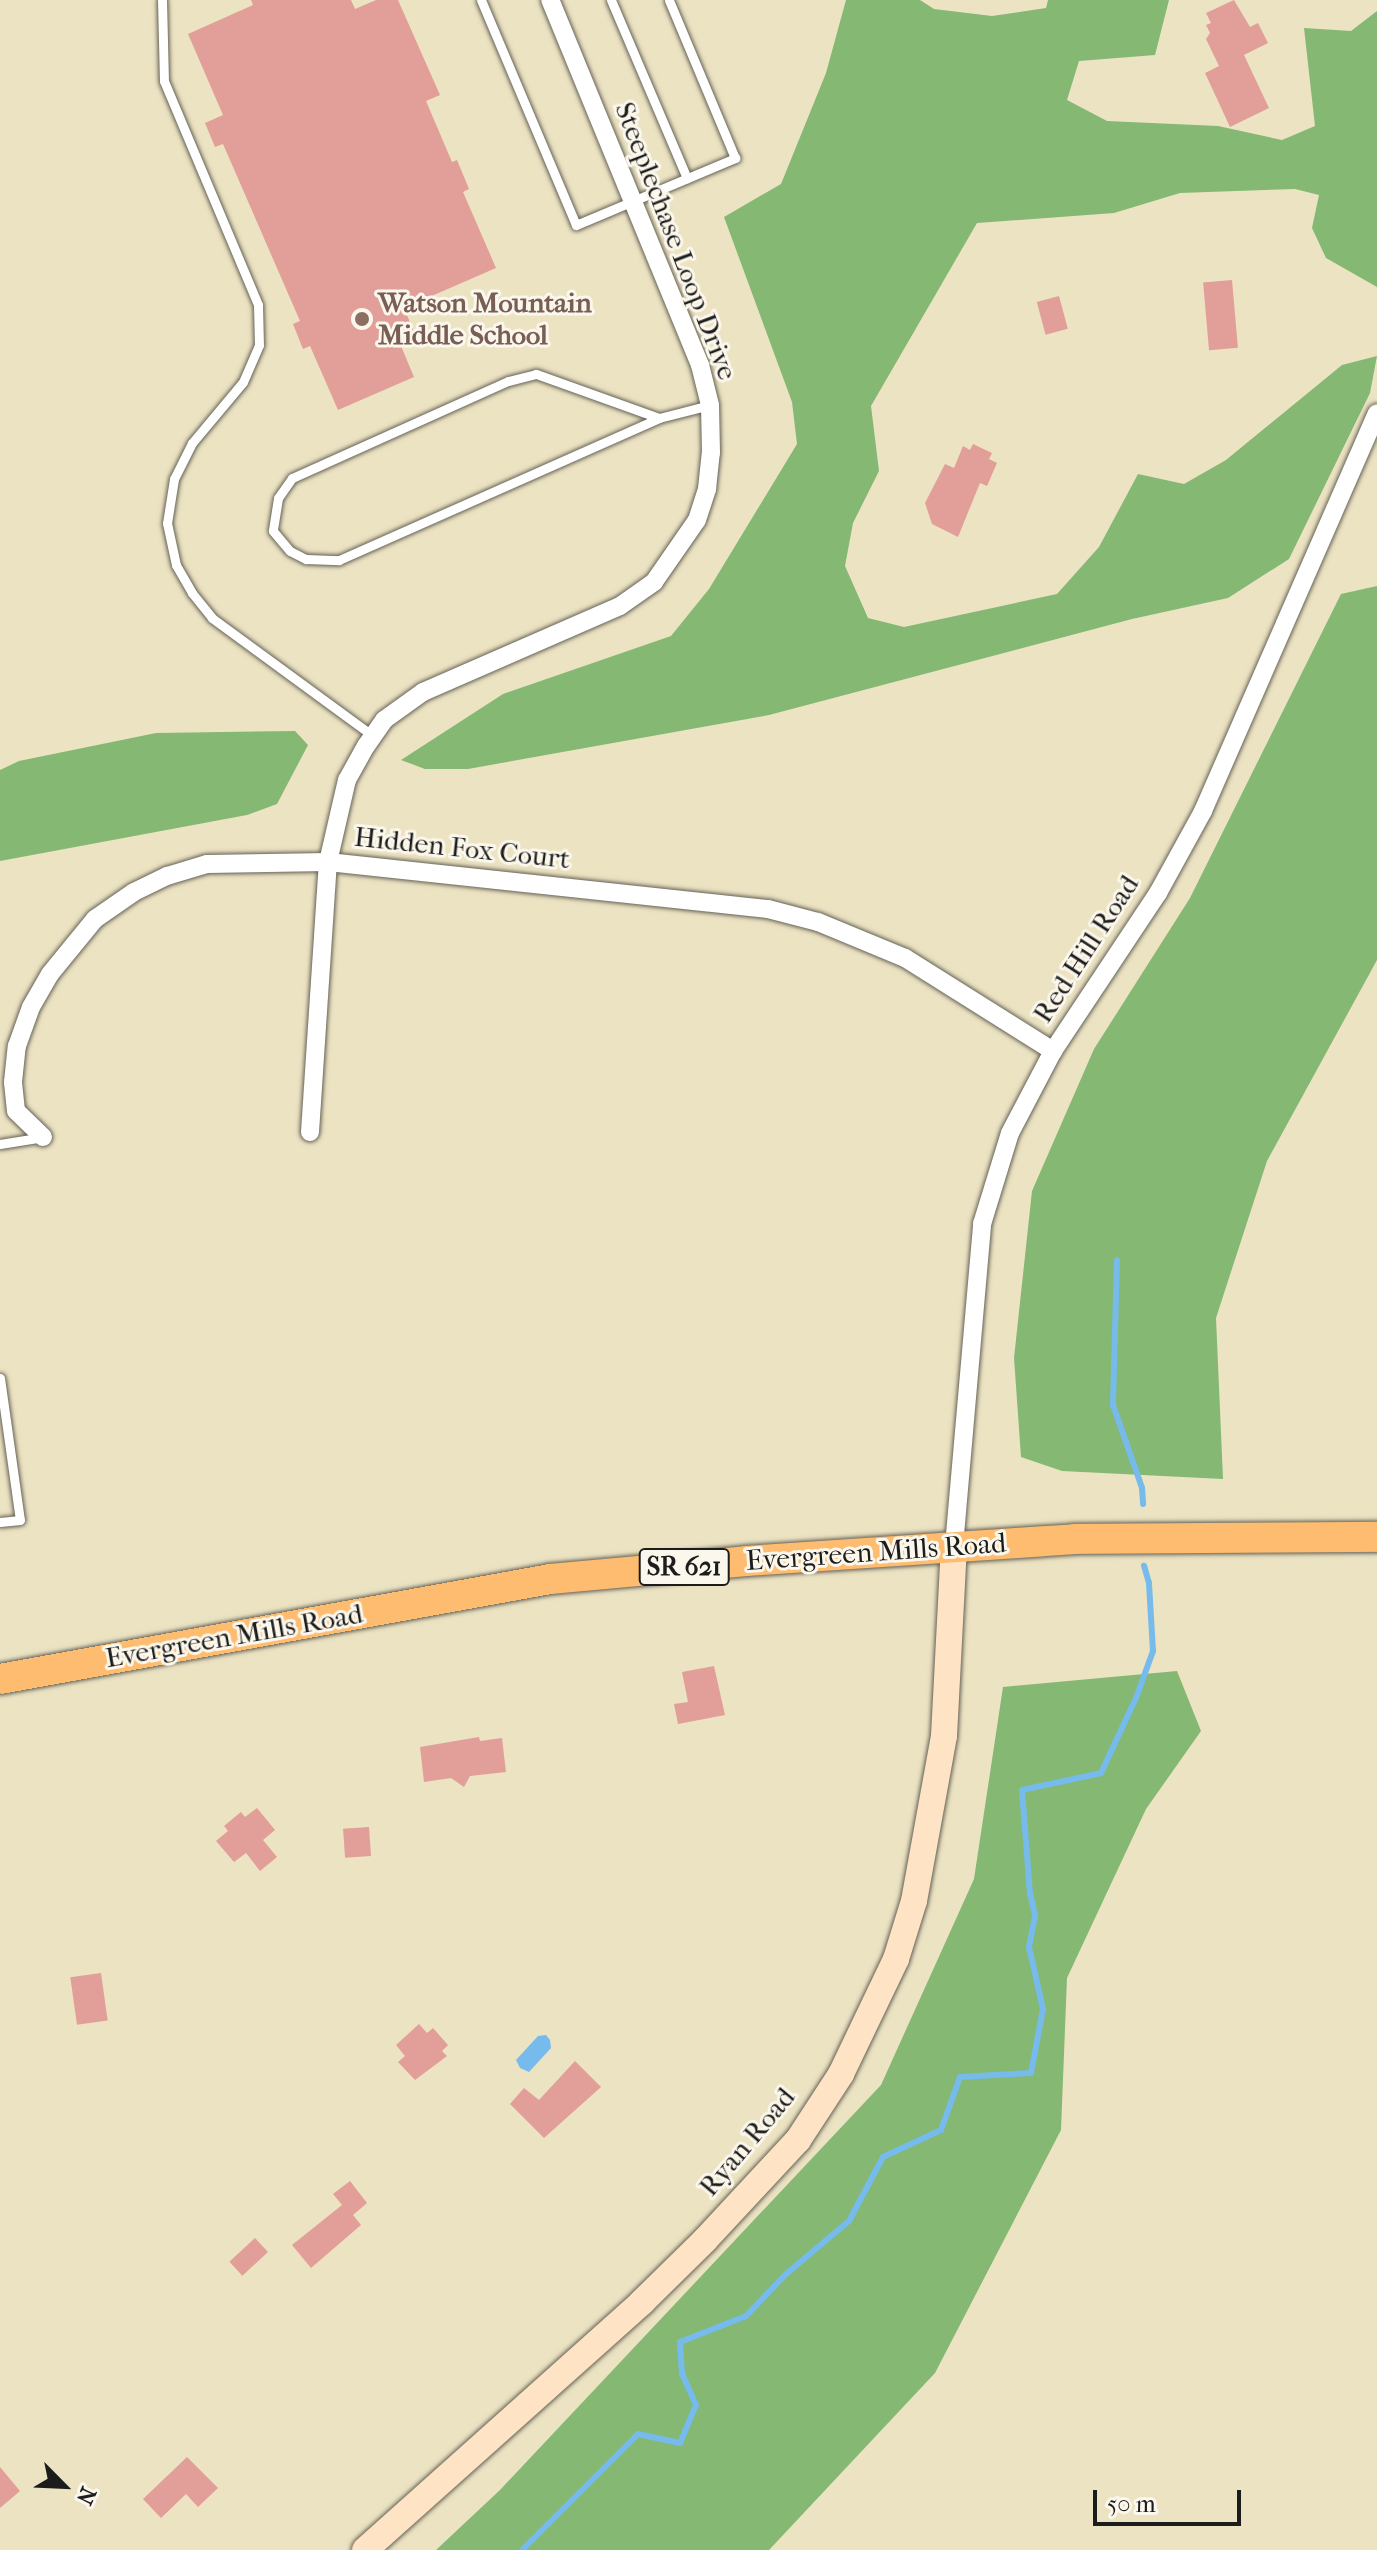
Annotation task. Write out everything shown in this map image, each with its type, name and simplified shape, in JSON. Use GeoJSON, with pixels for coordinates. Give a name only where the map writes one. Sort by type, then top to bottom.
{"type":"FeatureCollection","features":[{"type":"Feature","properties":{"kind":"main road","name":"Evergreen Mills Road"},"geometry":{"type":"LineString","coordinates":[[0,1679],[550,1579],[1075,1539],[1377,1537]]}},
{"type":"Feature","properties":{"kind":"main road","name":"Ryan Road"},"geometry":{"type":"LineString","coordinates":[[365,2550],[642,2302],[705,2240],[798,2140],[841,2074],[896,1959],[914,1901],[944,1736],[954,1546]]}},
{"type":"Feature","properties":{"kind":"street","name":"Steeplechase Loop Drive"},"geometry":{"type":"LineString","coordinates":[[310,1132],[328,862],[347,780],[373,736],[384,720],[423,692],[620,606],[654,582],[697,520],[707,489],[711,453],[710,405],[700,365],[550,0]]}},
{"type":"Feature","properties":{"kind":"street","name":"Red Hill Road"},"geometry":{"type":"LineString","coordinates":[[954,1546],[982,1224],[1010,1133],[1053,1051],[1158,893],[1203,811],[1377,413]]}},
{"type":"Feature","properties":{"kind":"street","name":"Hidden Fox Court"},"geometry":{"type":"LineString","coordinates":[[43,1137],[16,1111],[13,1082],[17,1046],[31,1007],[50,974],[95,919],[134,892],[167,876],[207,864],[328,862],[768,909],[818,922],[905,958],[1053,1051]]}},
{"type":"Feature","properties":{"kind":"lane"},"geometry":{"type":"LineString","coordinates":[[162,0],[164,81],[258,305],[259,345],[243,382],[192,443],[174,479],[167,523],[176,565],[192,593],[212,618],[373,736]]}},
{"type":"Feature","properties":{"kind":"lane"},"geometry":{"type":"LineString","coordinates":[[481,0],[576,225],[735,158],[669,0]]}},
{"type":"Feature","properties":{"kind":"lane"},"geometry":{"type":"LineString","coordinates":[[611,0],[687,178]]}},
{"type":"Feature","properties":{"kind":"lane"},"geometry":{"type":"LineString","coordinates":[[659,418],[536,374],[508,381],[292,478],[278,498],[273,531],[290,551],[306,559],[339,560],[659,418],[710,405]]}},
{"type":"Feature","properties":{"kind":"lane"},"geometry":{"type":"LineString","coordinates":[[0,1144],[43,1137]]}},
{"type":"Feature","properties":{"kind":"lane"},"geometry":{"type":"LineString","coordinates":[[0,1378],[20,1520],[0,1522]]}},
{"type":"Feature","properties":{"kind":"green space"},"geometry":{"type":"Polygon","coordinates":[[[846,0],[920,0],[934,9],[992,16],[1046,8],[1048,0],[1169,0],[1155,55],[1079,61],[1067,100],[1107,121],[1218,126],[1282,140],[1315,126],[1304,28],[1351,31],[1377,11],[1377,287],[1326,258],[1312,228],[1319,195],[1295,189],[1180,193],[1114,213],[977,223],[871,406],[879,471],[853,523],[845,566],[868,618],[904,627],[1057,594],[1099,547],[1138,474],[1184,484],[1226,460],[1342,365],[1377,356],[1370,393],[1289,559],[1228,598],[1132,619],[769,715],[468,769],[425,769],[401,760],[503,694],[671,636],[709,589],[797,444],[792,402],[724,217],[781,184],[826,73],[846,0]]]}},
{"type":"Feature","properties":{"kind":"green space"},"geometry":{"type":"Polygon","coordinates":[[[1377,586],[1377,960],[1267,1161],[1216,1318],[1223,1479],[1062,1471],[1021,1457],[1014,1358],[1032,1191],[1094,1049],[1190,898],[1341,594],[1377,586]]]}},
{"type":"Feature","properties":{"kind":"green space"},"geometry":{"type":"Polygon","coordinates":[[[295,731],[308,745],[277,804],[247,815],[0,861],[0,770],[19,761],[156,733],[295,731]]]}},
{"type":"Feature","properties":{"kind":"green space"},"geometry":{"type":"Polygon","coordinates":[[[1177,1671],[1201,1731],[1146,1809],[1067,1978],[1061,2130],[935,2373],[769,2550],[436,2550],[500,2490],[881,2085],[974,1879],[1003,1687],[1177,1671]]]}},
{"type":"Feature","properties":{"kind":"water"},"geometry":{"type":"Polygon","coordinates":[[[546,2035],[551,2048],[529,2072],[520,2068],[516,2060],[538,2036],[546,2035]]]}},
{"type":"Feature","properties":{"kind":"building","name":"Watson Mountain Middle School"},"geometry":{"type":"Polygon","coordinates":[[[251,0],[351,0],[355,9],[376,0],[398,0],[440,95],[426,101],[452,162],[457,160],[469,189],[463,192],[496,268],[404,308],[417,339],[401,346],[414,377],[338,410],[310,346],[303,349],[293,324],[300,321],[223,144],[215,147],[205,123],[223,115],[188,34],[253,5],[251,0]]]}},
{"type":"Feature","properties":{"kind":"building"},"geometry":{"type":"Polygon","coordinates":[[[1234,0],[1250,27],[1258,23],[1268,43],[1244,55],[1269,108],[1230,127],[1205,73],[1219,66],[1206,39],[1210,33],[1206,25],[1211,23],[1206,13],[1234,0]]]}},
{"type":"Feature","properties":{"kind":"building"},"geometry":{"type":"Polygon","coordinates":[[[1232,280],[1238,348],[1209,350],[1203,283],[1232,280]]]}},
{"type":"Feature","properties":{"kind":"building"},"geometry":{"type":"Polygon","coordinates":[[[1059,296],[1068,329],[1046,335],[1037,302],[1059,296]]]}},
{"type":"Feature","properties":{"kind":"building"},"geometry":{"type":"Polygon","coordinates":[[[973,444],[992,453],[989,459],[997,463],[987,486],[980,483],[958,537],[932,524],[925,503],[945,464],[954,468],[963,446],[970,450],[973,444]]]}},
{"type":"Feature","properties":{"kind":"building"},"geometry":{"type":"Polygon","coordinates":[[[714,1666],[725,1715],[678,1724],[674,1704],[688,1702],[682,1672],[714,1666]]]}},
{"type":"Feature","properties":{"kind":"building"},"geometry":{"type":"Polygon","coordinates":[[[479,1737],[480,1741],[502,1738],[506,1772],[470,1776],[464,1787],[451,1778],[424,1782],[420,1747],[479,1737]]]}},
{"type":"Feature","properties":{"kind":"building"},"geometry":{"type":"Polygon","coordinates":[[[257,1808],[275,1830],[263,1840],[277,1857],[260,1871],[246,1853],[234,1862],[216,1841],[228,1831],[224,1826],[241,1812],[245,1817],[257,1808]]]}},
{"type":"Feature","properties":{"kind":"building"},"geometry":{"type":"Polygon","coordinates":[[[369,1827],[371,1856],[345,1858],[343,1829],[369,1827]]]}},
{"type":"Feature","properties":{"kind":"building"},"geometry":{"type":"Polygon","coordinates":[[[101,1973],[108,2021],[77,2025],[70,1977],[101,1973]]]}},
{"type":"Feature","properties":{"kind":"building"},"geometry":{"type":"Polygon","coordinates":[[[419,2024],[427,2033],[433,2028],[448,2045],[442,2051],[447,2056],[415,2080],[398,2062],[405,2056],[396,2045],[419,2024]]]}},
{"type":"Feature","properties":{"kind":"building"},"geometry":{"type":"Polygon","coordinates":[[[575,2061],[601,2087],[544,2138],[510,2104],[524,2088],[539,2100],[575,2061]]]}},
{"type":"Feature","properties":{"kind":"building"},"geometry":{"type":"Polygon","coordinates":[[[350,2181],[367,2203],[353,2215],[361,2225],[311,2268],[292,2245],[342,2205],[333,2194],[350,2181]]]}},
{"type":"Feature","properties":{"kind":"building"},"geometry":{"type":"Polygon","coordinates":[[[255,2238],[268,2252],[242,2276],[229,2262],[255,2238]]]}},
{"type":"Feature","properties":{"kind":"building"},"geometry":{"type":"Polygon","coordinates":[[[187,2457],[218,2488],[198,2507],[186,2494],[161,2518],[143,2499],[187,2457]]]}},
{"type":"Feature","properties":{"kind":"building"},"geometry":{"type":"Polygon","coordinates":[[[0,2467],[20,2491],[0,2508],[0,2467]]]}},
{"type":"Feature","properties":{"kind":"waterway"},"geometry":{"type":"LineString","coordinates":[[1117,1260],[1113,1405],[1142,1488],[1143,1504]]}},
{"type":"Feature","properties":{"kind":"waterway"},"geometry":{"type":"LineString","coordinates":[[522,2550],[638,2434],[680,2443],[696,2405],[682,2373],[680,2342],[746,2316],[785,2275],[849,2221],[883,2157],[941,2130],[960,2077],[1031,2073],[1043,2009],[1029,1947],[1035,1915],[1030,1894],[1022,1790],[1101,1773],[1136,1698],[1153,1651],[1149,1583],[1144,1566]]}},
{"type":"Feature","properties":{"kind":"place","name":"Watson Mountain Middle School"},"geometry":{"type":"Point","coordinates":[362,319]}}]}
